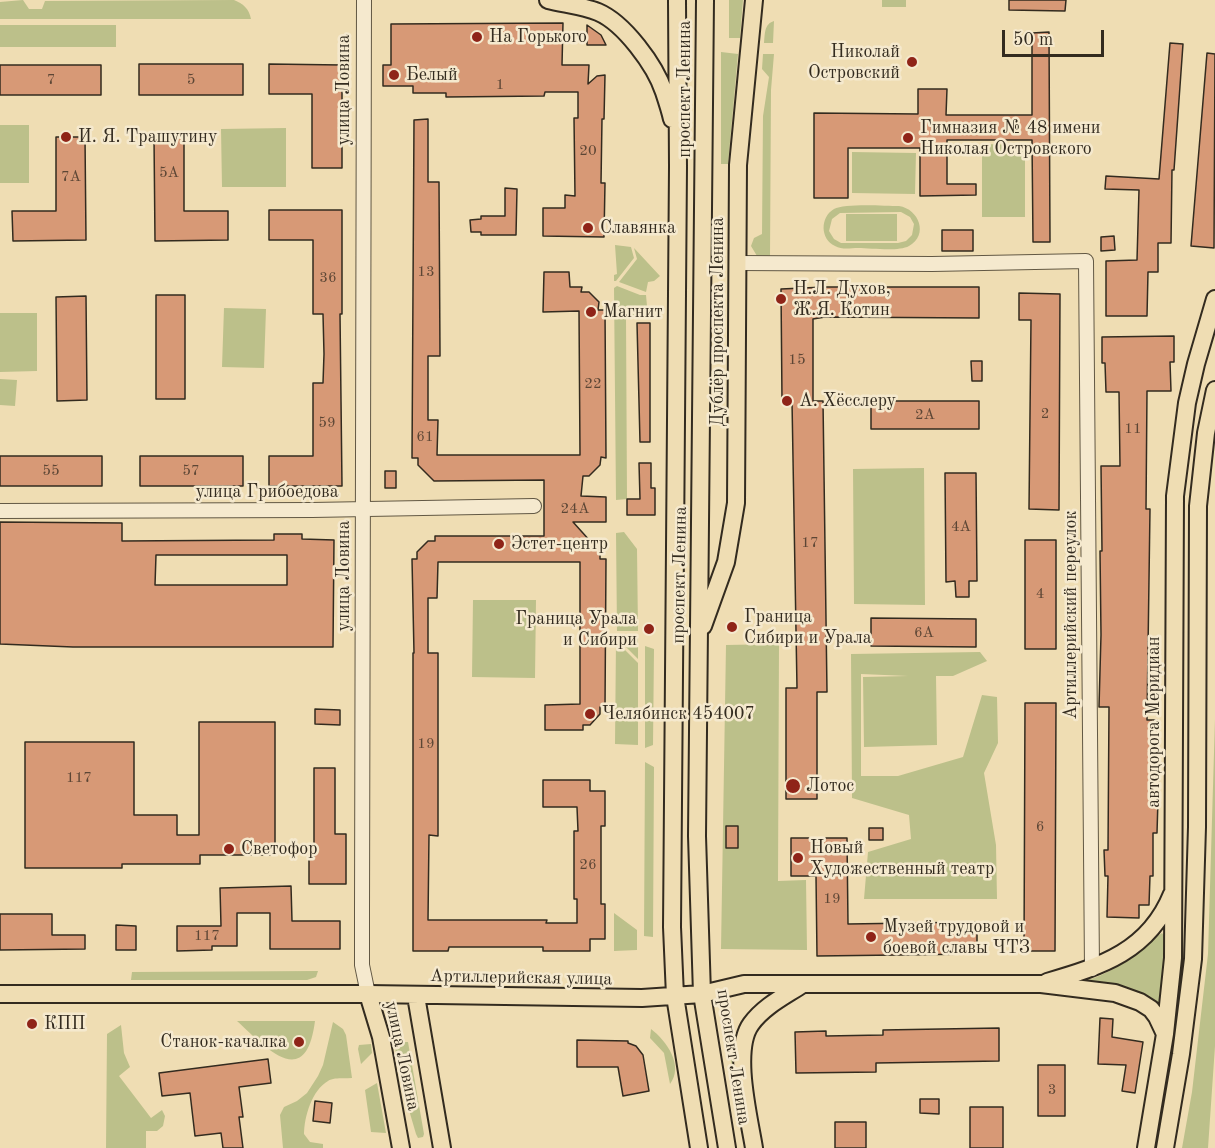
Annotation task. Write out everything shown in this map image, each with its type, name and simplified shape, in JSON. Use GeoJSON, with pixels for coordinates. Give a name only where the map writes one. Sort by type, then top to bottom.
{"type":"FeatureCollection","features":[{"type":"Feature","properties":{"kind":"main road"},"geometry":{"type":"LineString","coordinates":[[548,0],[596,11],[609,17],[624,30],[642,53],[664,90],[678,140]]}},
{"type":"Feature","properties":{"kind":"main road","name":"проспект Ленина"},"geometry":{"type":"LineString","coordinates":[[677,0],[672,927],[675,996],[699,1148]]}},
{"type":"Feature","properties":{"kind":"main road"},"geometry":{"type":"LineString","coordinates":[[697,0],[705,36]]}},
{"type":"Feature","properties":{"kind":"main road","name":"проспект Ленина"},"geometry":{"type":"LineString","coordinates":[[705,0],[697,836],[702,994],[727,1148]]}},
{"type":"Feature","properties":{"kind":"main road","name":"Дублёр проспекта Ленина"},"geometry":{"type":"LineString","coordinates":[[699,639],[726,562],[736,504],[739,154],[754,0]]}},
{"type":"Feature","properties":{"kind":"main road","name":"автодорога Меридиан"},"geometry":{"type":"LineString","coordinates":[[1146,1148],[1173,958],[1175,496],[1187,403],[1215,299]]}},
{"type":"Feature","properties":{"kind":"main road"},"geometry":{"type":"LineString","coordinates":[[1165,1148],[1181,1054],[1192,960],[1197,815],[1198,506],[1206,433],[1215,390]]}},
{"type":"Feature","properties":{"kind":"main road","name":"Артиллерийская улица"},"geometry":{"type":"LineString","coordinates":[[1041,984],[1092,969],[1128,950],[1150,931],[1167,907],[1174,891]]}},
{"type":"Feature","properties":{"kind":"main road","name":"Артиллерийская улица"},"geometry":{"type":"LineString","coordinates":[[0,994],[368,994],[642,998],[702,994],[744,984],[1041,984],[1115,993],[1128,997],[1151,1009],[1158,1017],[1164,1034]]}},
{"type":"Feature","properties":{"kind":"main road"},"geometry":{"type":"LineString","coordinates":[[754,1148],[742,1063],[745,1036],[751,1024],[771,1004],[803,984]]}},
{"type":"Feature","properties":{"kind":"main road","name":"улица Ловина"},"geometry":{"type":"LineString","coordinates":[[368,994],[381,1037],[401,1148]]}},
{"type":"Feature","properties":{"kind":"main road"},"geometry":{"type":"LineString","coordinates":[[416,996],[442,1148]]}},
{"type":"Feature","properties":{"kind":"street","name":"улица Ловина"},"geometry":{"type":"LineString","coordinates":[[364,0],[362,965],[368,994]]}},
{"type":"Feature","properties":{"kind":"street","name":"Артиллерийский переулок"},"geometry":{"type":"LineString","coordinates":[[738,263],[932,264],[1086,261],[1092,969]]}},
{"type":"Feature","properties":{"kind":"street","name":"улица Грибоедова"},"geometry":{"type":"LineString","coordinates":[[0,510],[534,506]]}},
{"type":"Feature","properties":{"kind":"green space"},"geometry":{"type":"Polygon","coordinates":[[[23,0],[29,9],[42,9],[45,1],[234,0],[245,7],[251,19],[0,19],[0,2],[23,0]]]}},
{"type":"Feature","properties":{"kind":"green space"},"geometry":{"type":"Polygon","coordinates":[[[729,0],[743,0],[740,38],[729,38],[729,0]]]}},
{"type":"Feature","properties":{"kind":"green space"},"geometry":{"type":"Polygon","coordinates":[[[882,0],[906,0],[906,7],[882,7],[882,0]]]}},
{"type":"Feature","properties":{"kind":"green space"},"geometry":{"type":"Polygon","coordinates":[[[774,21],[773,43],[764,43],[767,27],[774,21]]]}},
{"type":"Feature","properties":{"kind":"green space"},"geometry":{"type":"Polygon","coordinates":[[[0,25],[116,25],[116,47],[0,47],[0,25]]]}},
{"type":"Feature","properties":{"kind":"green space"},"geometry":{"type":"Polygon","coordinates":[[[721,52],[738,54],[728,164],[721,164],[721,52]]]}},
{"type":"Feature","properties":{"kind":"green space"},"geometry":{"type":"Polygon","coordinates":[[[763,54],[774,54],[771,90],[770,257],[757,256],[751,246],[754,238],[762,234],[763,116],[769,77],[762,69],[763,54]]]}},
{"type":"Feature","properties":{"kind":"green space"},"geometry":{"type":"Polygon","coordinates":[[[0,125],[29,125],[29,183],[0,183],[0,125]]]}},
{"type":"Feature","properties":{"kind":"green space"},"geometry":{"type":"Polygon","coordinates":[[[286,128],[286,187],[222,187],[221,129],[286,128]]]}},
{"type":"Feature","properties":{"kind":"green space"},"geometry":{"type":"Polygon","coordinates":[[[982,144],[1025,145],[1025,217],[982,217],[982,144]]]}},
{"type":"Feature","properties":{"kind":"green space"},"geometry":{"type":"Polygon","coordinates":[[[852,152],[916,153],[915,194],[852,193],[852,152]]]}},
{"type":"Feature","properties":{"kind":"green space"},"geometry":{"type":"Polygon","coordinates":[[[899,206],[912,212],[920,229],[915,241],[904,248],[838,247],[830,243],[824,233],[826,217],[839,207],[899,206]],[[901,212],[840,213],[832,219],[829,231],[834,239],[841,243],[898,243],[906,241],[912,235],[914,224],[910,217],[901,212]]]}},
{"type":"Feature","properties":{"kind":"green space"},"geometry":{"type":"Polygon","coordinates":[[[846,214],[897,214],[897,241],[846,241],[846,214]]]}},
{"type":"Feature","properties":{"kind":"green space"},"geometry":{"type":"Polygon","coordinates":[[[615,245],[631,247],[634,258],[614,281],[614,275],[617,274],[615,245]]]}},
{"type":"Feature","properties":{"kind":"green space"},"geometry":{"type":"Polygon","coordinates":[[[634,248],[660,276],[648,282],[646,292],[619,282],[637,259],[634,248]]]}},
{"type":"Feature","properties":{"kind":"green space"},"geometry":{"type":"Polygon","coordinates":[[[617,286],[646,295],[647,306],[659,310],[659,317],[626,318],[627,499],[616,500],[614,288],[617,286]]]}},
{"type":"Feature","properties":{"kind":"green space"},"geometry":{"type":"Polygon","coordinates":[[[224,308],[266,309],[264,368],[222,367],[224,308]]]}},
{"type":"Feature","properties":{"kind":"green space"},"geometry":{"type":"Polygon","coordinates":[[[0,313],[37,313],[37,371],[0,372],[0,313]]]}},
{"type":"Feature","properties":{"kind":"green space"},"geometry":{"type":"Polygon","coordinates":[[[0,379],[17,380],[15,406],[0,405],[0,379]]]}},
{"type":"Feature","properties":{"kind":"green space"},"geometry":{"type":"Polygon","coordinates":[[[924,468],[925,605],[854,604],[853,469],[924,468]]]}},
{"type":"Feature","properties":{"kind":"green space"},"geometry":{"type":"Polygon","coordinates":[[[624,532],[637,549],[638,631],[617,631],[616,533],[624,532]]]}},
{"type":"Feature","properties":{"kind":"green space"},"geometry":{"type":"Polygon","coordinates":[[[473,600],[536,600],[535,678],[472,677],[473,600]]]}},
{"type":"Feature","properties":{"kind":"green space"},"geometry":{"type":"Polygon","coordinates":[[[638,636],[638,659],[616,637],[638,636]]]}},
{"type":"Feature","properties":{"kind":"green space"},"geometry":{"type":"Polygon","coordinates":[[[616,641],[638,663],[638,745],[615,744],[616,641]]]}},
{"type":"Feature","properties":{"kind":"green space"},"geometry":{"type":"Polygon","coordinates":[[[779,644],[778,881],[806,880],[807,950],[721,949],[726,645],[779,644]]]}},
{"type":"Feature","properties":{"kind":"green space"},"geometry":{"type":"Polygon","coordinates":[[[645,646],[654,649],[653,745],[645,748],[645,646]]]}},
{"type":"Feature","properties":{"kind":"green space"},"geometry":{"type":"Polygon","coordinates":[[[980,652],[987,661],[953,676],[936,676],[937,745],[864,747],[863,677],[908,676],[861,674],[861,776],[898,776],[963,757],[982,695],[997,697],[998,743],[984,773],[996,845],[997,899],[864,899],[868,852],[911,839],[909,815],[852,798],[851,654],[980,652]]]}},
{"type":"Feature","properties":{"kind":"green space"},"geometry":{"type":"Polygon","coordinates":[[[1215,719],[1215,1046],[1208,1148],[1182,1148],[1192,1092],[1208,954],[1215,719]]]}},
{"type":"Feature","properties":{"kind":"green space"},"geometry":{"type":"Polygon","coordinates":[[[645,762],[654,767],[653,937],[644,936],[645,762]]]}},
{"type":"Feature","properties":{"kind":"green space"},"geometry":{"type":"Polygon","coordinates":[[[614,913],[637,930],[637,950],[614,951],[614,913]]]}},
{"type":"Feature","properties":{"kind":"green space"},"geometry":{"type":"Polygon","coordinates":[[[1162,933],[1166,938],[1160,1005],[1153,1001],[1082,983],[1125,961],[1162,933]]]}},
{"type":"Feature","properties":{"kind":"green space"},"geometry":{"type":"Polygon","coordinates":[[[318,971],[316,977],[307,980],[131,980],[132,972],[318,971]]]}},
{"type":"Feature","properties":{"kind":"green space"},"geometry":{"type":"Polygon","coordinates":[[[237,1021],[315,1021],[310,1042],[303,1055],[294,1059],[284,1058],[272,1052],[237,1021]]]}},
{"type":"Feature","properties":{"kind":"green space"},"geometry":{"type":"Polygon","coordinates":[[[333,1022],[343,1029],[346,1035],[352,1078],[328,1081],[322,1085],[310,1104],[304,1134],[310,1142],[323,1144],[323,1148],[283,1148],[280,1115],[284,1107],[307,1093],[318,1076],[323,1065],[333,1022]]]}},
{"type":"Feature","properties":{"kind":"green space"},"geometry":{"type":"Polygon","coordinates":[[[121,1025],[124,1053],[130,1067],[119,1076],[151,1118],[162,1110],[165,1116],[163,1126],[157,1131],[146,1131],[146,1148],[106,1148],[107,1034],[121,1025]]]}},
{"type":"Feature","properties":{"kind":"green space"},"geometry":{"type":"Polygon","coordinates":[[[651,1029],[663,1040],[672,1054],[675,1070],[670,1084],[664,1053],[650,1038],[651,1029]]]}},
{"type":"Feature","properties":{"kind":"green space"},"geometry":{"type":"Polygon","coordinates":[[[738,1036],[746,1139],[744,1140],[727,1037],[738,1036]]]}},
{"type":"Feature","properties":{"kind":"green space"},"geometry":{"type":"Polygon","coordinates":[[[394,1042],[408,1042],[423,1137],[418,1138],[416,1134],[402,1086],[394,1042]]]}},
{"type":"Feature","properties":{"kind":"green space"},"geometry":{"type":"Polygon","coordinates":[[[371,1044],[372,1053],[361,1064],[359,1045],[371,1044]]]}},
{"type":"Feature","properties":{"kind":"green space"},"geometry":{"type":"Polygon","coordinates":[[[377,1083],[386,1133],[371,1132],[365,1090],[377,1083]]]}},
{"type":"Feature","properties":{"kind":"building"},"geometry":{"type":"Polygon","coordinates":[[[1009,0],[1066,0],[1065,11],[1009,10],[1009,0]]]}},
{"type":"Feature","properties":{"kind":"building"},"geometry":{"type":"Polygon","coordinates":[[[563,23],[562,65],[589,65],[588,84],[597,76],[605,75],[601,183],[605,183],[604,237],[543,236],[543,208],[565,208],[565,195],[575,196],[574,118],[578,118],[578,92],[545,92],[544,96],[446,97],[446,93],[413,93],[413,86],[383,86],[383,65],[391,65],[391,24],[563,23]]]}},
{"type":"Feature","properties":{"kind":"building"},"geometry":{"type":"Polygon","coordinates":[[[587,25],[601,35],[606,45],[587,45],[587,25]]]}},
{"type":"Feature","properties":{"kind":"building"},"geometry":{"type":"Polygon","coordinates":[[[1049,32],[1050,242],[1033,242],[1032,140],[947,140],[947,184],[976,184],[976,195],[920,196],[920,148],[848,148],[848,198],[814,198],[814,113],[918,114],[918,89],[947,89],[946,115],[1032,115],[1032,33],[1049,32]]]}},
{"type":"Feature","properties":{"kind":"building"},"geometry":{"type":"Polygon","coordinates":[[[1170,43],[1183,44],[1174,170],[1172,170],[1171,243],[1158,243],[1158,272],[1148,272],[1147,316],[1106,316],[1106,261],[1137,260],[1139,190],[1105,189],[1106,176],[1159,179],[1170,43]]]}},
{"type":"Feature","properties":{"kind":"building"},"geometry":{"type":"Polygon","coordinates":[[[1207,53],[1215,54],[1214,248],[1191,246],[1207,53]]]}},
{"type":"Feature","properties":{"kind":"building"},"geometry":{"type":"Polygon","coordinates":[[[139,64],[243,64],[243,95],[139,95],[139,64]]]}},
{"type":"Feature","properties":{"kind":"building"},"geometry":{"type":"Polygon","coordinates":[[[269,64],[342,65],[342,168],[312,168],[312,94],[269,94],[269,64]]]}},
{"type":"Feature","properties":{"kind":"building"},"geometry":{"type":"Polygon","coordinates":[[[0,65],[101,65],[101,95],[0,95],[0,65]]]}},
{"type":"Feature","properties":{"kind":"building"},"geometry":{"type":"Polygon","coordinates":[[[428,119],[428,182],[439,182],[440,356],[428,356],[428,420],[438,420],[437,455],[580,455],[579,311],[543,312],[544,272],[569,272],[570,287],[582,287],[581,292],[589,292],[599,302],[598,310],[605,310],[606,458],[601,457],[600,465],[589,476],[583,476],[581,496],[606,497],[606,522],[573,522],[600,552],[600,559],[606,559],[605,707],[600,707],[600,714],[590,725],[583,725],[583,730],[545,730],[545,705],[580,704],[580,562],[438,562],[437,598],[428,598],[428,653],[438,653],[438,836],[429,835],[428,920],[547,920],[546,923],[577,923],[577,899],[574,899],[574,831],[578,831],[577,807],[543,807],[543,780],[590,780],[590,791],[605,791],[605,826],[601,826],[601,904],[605,904],[605,939],[590,939],[590,951],[543,951],[543,947],[449,947],[448,951],[413,951],[412,559],[417,559],[417,552],[428,541],[435,541],[435,536],[544,536],[544,480],[434,481],[418,465],[418,458],[412,458],[414,120],[428,119]]]}},
{"type":"Feature","properties":{"kind":"building"},"geometry":{"type":"Polygon","coordinates":[[[56,137],[85,137],[86,240],[13,241],[12,211],[56,211],[56,137]]]}},
{"type":"Feature","properties":{"kind":"building"},"geometry":{"type":"Polygon","coordinates":[[[154,137],[184,137],[184,211],[228,211],[228,240],[155,241],[154,137]]]}},
{"type":"Feature","properties":{"kind":"building"},"geometry":{"type":"Polygon","coordinates":[[[505,188],[517,189],[516,235],[481,235],[481,232],[471,232],[470,220],[481,219],[481,216],[505,216],[505,188]]]}},
{"type":"Feature","properties":{"kind":"building"},"geometry":{"type":"Polygon","coordinates":[[[269,210],[342,210],[342,314],[340,314],[342,486],[269,486],[269,456],[313,456],[313,383],[323,383],[324,354],[323,314],[313,314],[313,240],[269,240],[269,210]]]}},
{"type":"Feature","properties":{"kind":"building"},"geometry":{"type":"Polygon","coordinates":[[[942,230],[973,230],[973,251],[942,251],[942,230]]]}},
{"type":"Feature","properties":{"kind":"building"},"geometry":{"type":"Polygon","coordinates":[[[1114,236],[1115,250],[1101,251],[1101,237],[1114,236]]]}},
{"type":"Feature","properties":{"kind":"building"},"geometry":{"type":"Polygon","coordinates":[[[979,287],[979,318],[825,317],[813,319],[813,401],[823,401],[827,692],[817,692],[817,799],[786,799],[786,688],[797,688],[792,401],[782,401],[781,289],[979,287]]]}},
{"type":"Feature","properties":{"kind":"building"},"geometry":{"type":"Polygon","coordinates":[[[1019,293],[1060,294],[1059,510],[1029,509],[1031,320],[1019,320],[1019,293]]]}},
{"type":"Feature","properties":{"kind":"building"},"geometry":{"type":"Polygon","coordinates":[[[156,295],[185,295],[185,399],[156,399],[156,295]]]}},
{"type":"Feature","properties":{"kind":"building"},"geometry":{"type":"Polygon","coordinates":[[[86,296],[87,400],[57,401],[56,297],[86,296]]]}},
{"type":"Feature","properties":{"kind":"building"},"geometry":{"type":"Polygon","coordinates":[[[637,323],[650,323],[650,442],[640,442],[637,323]]]}},
{"type":"Feature","properties":{"kind":"building"},"geometry":{"type":"Polygon","coordinates":[[[1174,336],[1174,362],[1170,362],[1171,391],[1147,391],[1146,509],[1150,509],[1147,720],[1157,720],[1159,765],[1157,833],[1153,833],[1153,876],[1150,876],[1149,905],[1139,905],[1139,918],[1107,917],[1108,876],[1105,876],[1104,850],[1108,850],[1109,707],[1099,707],[1101,466],[1120,466],[1119,392],[1106,392],[1105,363],[1102,363],[1102,337],[1174,336]]]}},
{"type":"Feature","properties":{"kind":"building"},"geometry":{"type":"Polygon","coordinates":[[[971,361],[982,361],[982,381],[972,381],[971,361]]]}},
{"type":"Feature","properties":{"kind":"building"},"geometry":{"type":"Polygon","coordinates":[[[871,401],[979,401],[979,429],[871,429],[871,401]]]}},
{"type":"Feature","properties":{"kind":"building"},"geometry":{"type":"Polygon","coordinates":[[[0,456],[102,456],[102,486],[0,486],[0,456]]]}},
{"type":"Feature","properties":{"kind":"building"},"geometry":{"type":"Polygon","coordinates":[[[140,456],[243,456],[243,486],[140,486],[140,456]]]}},
{"type":"Feature","properties":{"kind":"building"},"geometry":{"type":"Polygon","coordinates":[[[639,463],[651,463],[651,488],[655,488],[655,515],[627,515],[627,499],[640,499],[639,463]]]}},
{"type":"Feature","properties":{"kind":"building"},"geometry":{"type":"Polygon","coordinates":[[[385,471],[396,471],[396,488],[385,488],[385,471]]]}},
{"type":"Feature","properties":{"kind":"building"},"geometry":{"type":"Polygon","coordinates":[[[945,473],[976,473],[977,581],[969,581],[969,597],[956,597],[955,581],[946,582],[945,473]]]}},
{"type":"Feature","properties":{"kind":"building"},"geometry":{"type":"Polygon","coordinates":[[[0,522],[122,523],[122,541],[274,540],[274,534],[302,534],[302,539],[334,540],[333,647],[73,647],[0,644],[0,522]],[[156,555],[155,585],[287,585],[287,555],[156,555]]]}},
{"type":"Feature","properties":{"kind":"building"},"geometry":{"type":"Polygon","coordinates":[[[1025,540],[1056,540],[1056,649],[1025,649],[1025,540]]]}},
{"type":"Feature","properties":{"kind":"building"},"geometry":{"type":"Polygon","coordinates":[[[871,618],[976,619],[976,647],[871,646],[871,618]]]}},
{"type":"Feature","properties":{"kind":"building"},"geometry":{"type":"Polygon","coordinates":[[[1025,703],[1056,703],[1055,951],[1024,951],[1025,703]]]}},
{"type":"Feature","properties":{"kind":"building"},"geometry":{"type":"Polygon","coordinates":[[[315,709],[340,710],[340,725],[315,724],[315,709]]]}},
{"type":"Feature","properties":{"kind":"building"},"geometry":{"type":"Polygon","coordinates":[[[199,722],[275,722],[275,855],[200,855],[200,864],[122,864],[122,868],[25,868],[25,742],[134,742],[134,815],[177,815],[177,835],[199,835],[199,722]]]}},
{"type":"Feature","properties":{"kind":"building"},"geometry":{"type":"Polygon","coordinates":[[[314,768],[335,768],[335,834],[346,834],[346,884],[309,884],[309,859],[314,859],[314,768]]]}},
{"type":"Feature","properties":{"kind":"building"},"geometry":{"type":"Polygon","coordinates":[[[726,826],[738,826],[738,848],[726,848],[726,826]]]}},
{"type":"Feature","properties":{"kind":"building"},"geometry":{"type":"Polygon","coordinates":[[[869,828],[883,828],[883,840],[869,840],[869,828]]]}},
{"type":"Feature","properties":{"kind":"building"},"geometry":{"type":"Polygon","coordinates":[[[791,838],[847,838],[848,924],[977,922],[977,954],[817,956],[816,876],[791,876],[791,838]]]}},
{"type":"Feature","properties":{"kind":"building"},"geometry":{"type":"Polygon","coordinates":[[[291,886],[292,921],[340,921],[340,949],[270,949],[270,913],[237,913],[237,946],[212,946],[212,950],[177,951],[177,926],[221,926],[220,888],[291,886]]]}},
{"type":"Feature","properties":{"kind":"building"},"geometry":{"type":"Polygon","coordinates":[[[0,914],[52,914],[52,935],[85,935],[85,949],[0,950],[0,914]]]}},
{"type":"Feature","properties":{"kind":"building"},"geometry":{"type":"Polygon","coordinates":[[[116,925],[136,926],[136,950],[116,950],[116,925]]]}},
{"type":"Feature","properties":{"kind":"building"},"geometry":{"type":"Polygon","coordinates":[[[1100,1018],[1113,1019],[1112,1037],[1143,1042],[1135,1093],[1122,1091],[1126,1065],[1098,1064],[1100,1018]]]}},
{"type":"Feature","properties":{"kind":"building"},"geometry":{"type":"Polygon","coordinates":[[[999,1028],[999,1061],[876,1063],[876,1072],[796,1073],[795,1032],[826,1031],[826,1036],[883,1035],[883,1030],[999,1028]]]}},
{"type":"Feature","properties":{"kind":"building"},"geometry":{"type":"Polygon","coordinates":[[[577,1040],[628,1041],[636,1046],[643,1055],[649,1091],[623,1096],[618,1067],[577,1067],[577,1040]]]}},
{"type":"Feature","properties":{"kind":"building"},"geometry":{"type":"Polygon","coordinates":[[[268,1059],[271,1083],[239,1087],[243,1117],[239,1117],[243,1148],[223,1148],[221,1133],[195,1136],[190,1093],[162,1096],[159,1073],[268,1059]]]}},
{"type":"Feature","properties":{"kind":"building"},"geometry":{"type":"Polygon","coordinates":[[[1038,1065],[1065,1065],[1065,1116],[1038,1116],[1038,1065]]]}},
{"type":"Feature","properties":{"kind":"building"},"geometry":{"type":"Polygon","coordinates":[[[920,1099],[939,1099],[939,1114],[920,1113],[920,1099]]]}},
{"type":"Feature","properties":{"kind":"building"},"geometry":{"type":"Polygon","coordinates":[[[315,1101],[332,1103],[330,1123],[313,1121],[315,1101]]]}},
{"type":"Feature","properties":{"kind":"building"},"geometry":{"type":"Polygon","coordinates":[[[970,1107],[1003,1107],[1003,1148],[970,1148],[970,1107]]]}},
{"type":"Feature","properties":{"kind":"building"},"geometry":{"type":"Polygon","coordinates":[[[835,1122],[866,1122],[866,1148],[835,1148],[835,1122]]]}},
{"type":"Feature","properties":{"kind":"place","name":"На Горького"},"geometry":{"type":"Point","coordinates":[477,37]}},
{"type":"Feature","properties":{"kind":"place","name":"Николай Островский"},"geometry":{"type":"Point","coordinates":[912,62]}},
{"type":"Feature","properties":{"kind":"place","name":"Белый"},"geometry":{"type":"Point","coordinates":[394,75]}},
{"type":"Feature","properties":{"kind":"place","name":"И. Я. Трашутину"},"geometry":{"type":"Point","coordinates":[66,137]}},
{"type":"Feature","properties":{"kind":"place","name":"Гимназия № 48 имени Николая Островского"},"geometry":{"type":"Point","coordinates":[908,138]}},
{"type":"Feature","properties":{"kind":"place","name":"Славянка"},"geometry":{"type":"Point","coordinates":[588,228]}},
{"type":"Feature","properties":{"kind":"place","name":"Н.Л. Духов, Ж.Я. Котин"},"geometry":{"type":"Point","coordinates":[781,299]}},
{"type":"Feature","properties":{"kind":"place","name":"Магнит"},"geometry":{"type":"Point","coordinates":[591,312]}},
{"type":"Feature","properties":{"kind":"place","name":"А. Хёсслеру"},"geometry":{"type":"Point","coordinates":[787,401]}},
{"type":"Feature","properties":{"kind":"place","name":"Эстет-центр"},"geometry":{"type":"Point","coordinates":[499,544]}},
{"type":"Feature","properties":{"kind":"place","name":"Граница Сибири и Урала"},"geometry":{"type":"Point","coordinates":[732,627]}},
{"type":"Feature","properties":{"kind":"place","name":"Граница Урала и Сибири"},"geometry":{"type":"Point","coordinates":[649,629]}},
{"type":"Feature","properties":{"kind":"place","name":"Челябинск 454007"},"geometry":{"type":"Point","coordinates":[590,714]}},
{"type":"Feature","properties":{"kind":"place","name":"Лотос"},"geometry":{"type":"Point","coordinates":[793,786]}},
{"type":"Feature","properties":{"kind":"place","name":"Светофор"},"geometry":{"type":"Point","coordinates":[229,849]}},
{"type":"Feature","properties":{"kind":"place","name":"Новый Художественный театр"},"geometry":{"type":"Point","coordinates":[798,858]}},
{"type":"Feature","properties":{"kind":"place","name":"Музей трудовой и боевой славы ЧТЗ"},"geometry":{"type":"Point","coordinates":[871,937]}},
{"type":"Feature","properties":{"kind":"place","name":"КПП"},"geometry":{"type":"Point","coordinates":[32,1024]}},
{"type":"Feature","properties":{"kind":"place","name":"Станок-качалка"},"geometry":{"type":"Point","coordinates":[299,1042]}}]}
